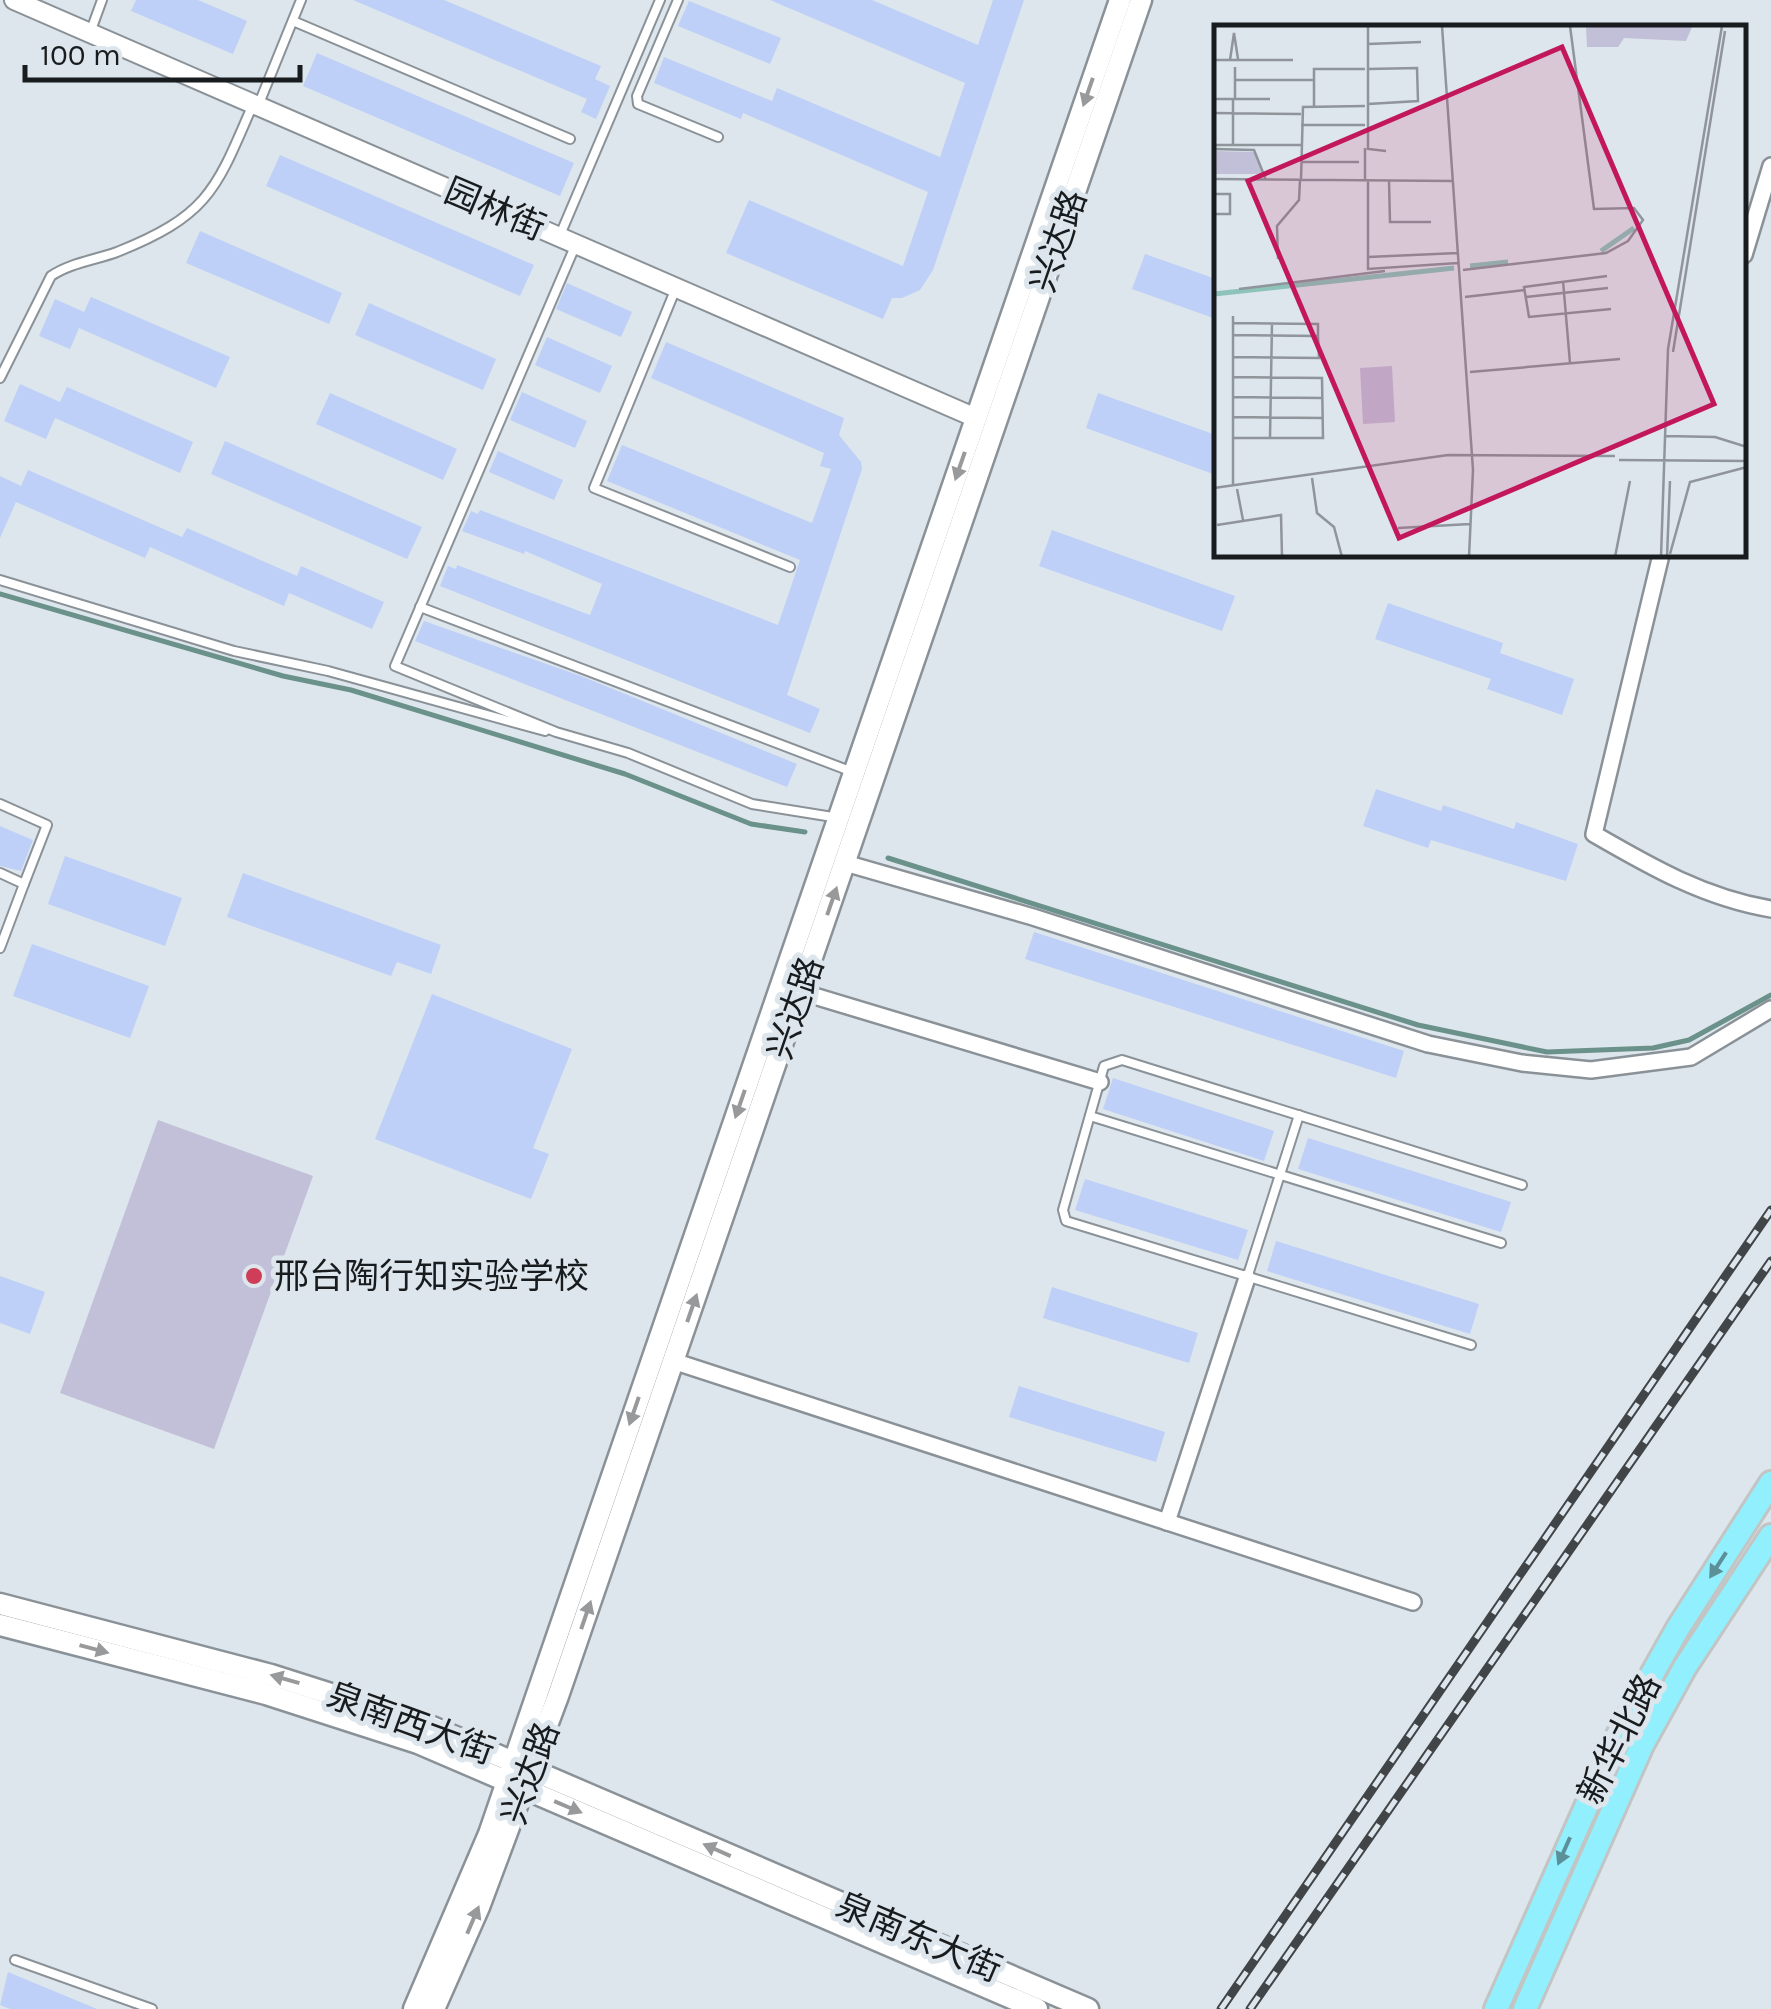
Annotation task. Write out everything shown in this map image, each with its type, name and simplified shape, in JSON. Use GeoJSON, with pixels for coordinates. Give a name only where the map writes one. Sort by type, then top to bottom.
{"type":"FeatureCollection","features":[{"type":"Feature","properties":{"kind":"main road","name":"兴达路"},"geometry":{"type":"LineString","coordinates":[[414,2009],[519,1775],[839,818],[1120,0]]}},
{"type":"Feature","properties":{"kind":"main road","name":"兴达路"},"geometry":{"type":"LineString","coordinates":[[434,2009],[673,1362],[1141,0]]}},
{"type":"Feature","properties":{"kind":"main road","name":"新华北路"},"geometry":{"type":"LineString","coordinates":[[1496,2009],[1618,1733],[1678,1628],[1771,1483]]}},
{"type":"Feature","properties":{"kind":"main road","name":"新华北路"},"geometry":{"type":"LineString","coordinates":[[1525,2009],[1642,1745],[1685,1667],[1771,1536]]}},
{"type":"Feature","properties":{"kind":"main road","name":"泉南西大街"},"geometry":{"type":"LineString","coordinates":[[0,1604],[360,1701],[519,1775],[802,1897]]}},
{"type":"Feature","properties":{"kind":"main road","name":"泉南西大街"},"geometry":{"type":"LineString","coordinates":[[0,1625],[354,1720],[519,1775]]}},
{"type":"Feature","properties":{"kind":"main road","name":"泉南东大街"},"geometry":{"type":"LineString","coordinates":[[802,1897],[1037,2009]]}},
{"type":"Feature","properties":{"kind":"main road","name":"泉南东大街"},"geometry":{"type":"LineString","coordinates":[[802,1897],[1088,2009]]}},
{"type":"Feature","properties":{"kind":"street","name":"园林街"},"geometry":{"type":"LineString","coordinates":[[14,0],[976,418]]}},
{"type":"Feature","properties":{"kind":"street"},"geometry":{"type":"LineString","coordinates":[[1746,248],[1771,166]]}},
{"type":"Feature","properties":{"kind":"street"},"geometry":{"type":"LineString","coordinates":[[1660,558],[1594,834],[1692,887],[1734,903],[1771,910]]}},
{"type":"Feature","properties":{"kind":"street"},"geometry":{"type":"LineString","coordinates":[[845,863],[1033,917],[1428,1044],[1541,1066],[1590,1070],[1691,1057],[1771,1009]]}},
{"type":"Feature","properties":{"kind":"street"},"geometry":{"type":"LineString","coordinates":[[801,992],[1100,1082]]}},
{"type":"Feature","properties":{"kind":"street"},"geometry":{"type":"LineString","coordinates":[[1168,1522],[1247,1278]]}},
{"type":"Feature","properties":{"kind":"street"},"geometry":{"type":"LineString","coordinates":[[673,1362],[1413,1602]]}},
{"type":"Feature","properties":{"kind":"lane"},"geometry":{"type":"LineString","coordinates":[[90,33],[102,0]]}},
{"type":"Feature","properties":{"kind":"lane"},"geometry":{"type":"LineString","coordinates":[[0,378],[51,276],[136,244],[196,209],[218,185],[301,0]]}},
{"type":"Feature","properties":{"kind":"lane"},"geometry":{"type":"LineString","coordinates":[[564,736],[395,666],[568,240],[660,0]]}},
{"type":"Feature","properties":{"kind":"lane"},"geometry":{"type":"LineString","coordinates":[[678,0],[637,96],[638,104],[718,138]]}},
{"type":"Feature","properties":{"kind":"lane"},"geometry":{"type":"LineString","coordinates":[[292,21],[570,139]]}},
{"type":"Feature","properties":{"kind":"lane"},"geometry":{"type":"LineString","coordinates":[[676,288],[594,488],[790,567]]}},
{"type":"Feature","properties":{"kind":"lane"},"geometry":{"type":"LineString","coordinates":[[0,580],[234,651],[328,671],[628,753],[752,804],[839,818]]}},
{"type":"Feature","properties":{"kind":"lane"},"geometry":{"type":"LineString","coordinates":[[420,608],[855,772]]}},
{"type":"Feature","properties":{"kind":"lane"},"geometry":{"type":"LineString","coordinates":[[0,804],[47,825],[0,948]]}},
{"type":"Feature","properties":{"kind":"lane"},"geometry":{"type":"LineString","coordinates":[[0,873],[24,884]]}},
{"type":"Feature","properties":{"kind":"lane"},"geometry":{"type":"LineString","coordinates":[[1471,1346],[1066,1221],[1063,1210],[1104,1066],[1122,1060],[1522,1185]]}},
{"type":"Feature","properties":{"kind":"lane"},"geometry":{"type":"LineString","coordinates":[[1090,1116],[1501,1243]]}},
{"type":"Feature","properties":{"kind":"lane"},"geometry":{"type":"LineString","coordinates":[[1247,1278],[1299,1116]]}},
{"type":"Feature","properties":{"kind":"lane"},"geometry":{"type":"LineString","coordinates":[[14,1960],[152,2009]]}},
{"type":"Feature","properties":{"kind":"shaded area"},"geometry":{"type":"Polygon","coordinates":[[[158,1120],[313,1176],[214,1449],[60,1393],[158,1120]]]}},
{"type":"Feature","properties":{"kind":"building"},"geometry":{"type":"Polygon","coordinates":[[[136,0],[198,0],[247,21],[233,54],[131,11],[136,0]]]}},
{"type":"Feature","properties":{"kind":"building"},"geometry":{"type":"Polygon","coordinates":[[[353,0],[444,0],[601,66],[595,79],[610,86],[596,119],[581,112],[587,99],[353,0]]]}},
{"type":"Feature","properties":{"kind":"building"},"geometry":{"type":"Polygon","coordinates":[[[770,0],[872,0],[978,45],[993,0],[1024,0],[933,270],[920,290],[892,298],[883,319],[726,253],[749,200],[903,266],[928,192],[743,113],[741,119],[654,83],[664,57],[772,101],[777,88],[940,157],[965,83],[770,0]]]}},
{"type":"Feature","properties":{"kind":"building"},"geometry":{"type":"Polygon","coordinates":[[[689,1],[781,38],[770,64],[678,26],[689,1]]]}},
{"type":"Feature","properties":{"kind":"building"},"geometry":{"type":"Polygon","coordinates":[[[317,53],[574,163],[560,196],[303,86],[317,53]]]}},
{"type":"Feature","properties":{"kind":"building"},"geometry":{"type":"Polygon","coordinates":[[[280,155],[534,265],[520,296],[266,186],[280,155]]]}},
{"type":"Feature","properties":{"kind":"building"},"geometry":{"type":"Polygon","coordinates":[[[200,231],[342,293],[329,324],[186,263],[200,231]]]}},
{"type":"Feature","properties":{"kind":"building"},"geometry":{"type":"Polygon","coordinates":[[[1145,254],[1214,278],[1214,318],[1132,289],[1145,254]]]}},
{"type":"Feature","properties":{"kind":"building"},"geometry":{"type":"Polygon","coordinates":[[[567,283],[632,312],[621,337],[556,309],[567,283]]]}},
{"type":"Feature","properties":{"kind":"building"},"geometry":{"type":"Polygon","coordinates":[[[91,297],[230,357],[216,388],[79,328],[70,349],[39,336],[55,299],[84,312],[91,297]]]}},
{"type":"Feature","properties":{"kind":"building"},"geometry":{"type":"Polygon","coordinates":[[[369,303],[496,359],[483,390],[355,335],[369,303]]]}},
{"type":"Feature","properties":{"kind":"building"},"geometry":{"type":"Polygon","coordinates":[[[547,337],[612,366],[600,393],[535,365],[547,337]]]}},
{"type":"Feature","properties":{"kind":"building"},"geometry":{"type":"Polygon","coordinates":[[[666,342],[844,418],[839,435],[861,462],[862,469],[787,695],[820,709],[810,733],[440,586],[448,566],[456,569],[457,565],[590,615],[602,584],[525,551],[524,554],[462,531],[471,511],[478,514],[480,510],[778,625],[800,560],[607,481],[622,445],[812,523],[831,469],[820,466],[824,453],[651,378],[666,342]]]}},
{"type":"Feature","properties":{"kind":"building"},"geometry":{"type":"Polygon","coordinates":[[[20,384],[60,402],[67,387],[193,442],[180,473],[55,418],[46,439],[4,421],[20,384]]]}},
{"type":"Feature","properties":{"kind":"building"},"geometry":{"type":"Polygon","coordinates":[[[522,392],[587,421],[575,448],[510,420],[522,392]]]}},
{"type":"Feature","properties":{"kind":"building"},"geometry":{"type":"Polygon","coordinates":[[[330,393],[457,449],[443,480],[316,424],[330,393]]]}},
{"type":"Feature","properties":{"kind":"building"},"geometry":{"type":"Polygon","coordinates":[[[1098,393],[1214,434],[1214,474],[1086,428],[1098,393]]]}},
{"type":"Feature","properties":{"kind":"building"},"geometry":{"type":"Polygon","coordinates":[[[225,441],[422,527],[407,559],[211,474],[225,441]]]}},
{"type":"Feature","properties":{"kind":"building"},"geometry":{"type":"Polygon","coordinates":[[[498,451],[563,480],[554,500],[489,472],[498,451]]]}},
{"type":"Feature","properties":{"kind":"building"},"geometry":{"type":"Polygon","coordinates":[[[28,470],[182,537],[187,528],[297,576],[301,566],[384,602],[372,629],[289,593],[284,606],[150,547],[145,558],[16,502],[0,538],[0,476],[21,486],[28,470]]]}},
{"type":"Feature","properties":{"kind":"building"},"geometry":{"type":"Polygon","coordinates":[[[1052,530],[1235,596],[1222,631],[1039,566],[1052,530]]]}},
{"type":"Feature","properties":{"kind":"building"},"geometry":{"type":"Polygon","coordinates":[[[1388,603],[1503,643],[1500,653],[1574,679],[1562,715],[1487,689],[1491,679],[1375,639],[1388,603]]]}},
{"type":"Feature","properties":{"kind":"building"},"geometry":{"type":"Polygon","coordinates":[[[424,621],[581,676],[797,764],[787,787],[415,641],[424,621]]]}},
{"type":"Feature","properties":{"kind":"building"},"geometry":{"type":"Polygon","coordinates":[[[1376,789],[1441,811],[1443,805],[1514,829],[1516,822],[1578,844],[1566,881],[1431,840],[1428,848],[1363,826],[1376,789]]]}},
{"type":"Feature","properties":{"kind":"building"},"geometry":{"type":"Polygon","coordinates":[[[0,826],[33,840],[21,871],[0,866],[0,826]]]}},
{"type":"Feature","properties":{"kind":"building"},"geometry":{"type":"Polygon","coordinates":[[[65,856],[182,898],[165,946],[48,904],[65,856]]]}},
{"type":"Feature","properties":{"kind":"building"},"geometry":{"type":"Polygon","coordinates":[[[243,873],[441,945],[431,974],[397,962],[391,976],[227,917],[243,873]]]}},
{"type":"Feature","properties":{"kind":"building"},"geometry":{"type":"Polygon","coordinates":[[[1034,932],[1404,1051],[1396,1078],[1025,959],[1034,932]]]}},
{"type":"Feature","properties":{"kind":"building"},"geometry":{"type":"Polygon","coordinates":[[[32,944],[149,986],[130,1038],[13,996],[32,944]]]}},
{"type":"Feature","properties":{"kind":"building"},"geometry":{"type":"Polygon","coordinates":[[[432,994],[572,1049],[533,1148],[549,1154],[531,1199],[375,1139],[432,994]]]}},
{"type":"Feature","properties":{"kind":"building"},"geometry":{"type":"Polygon","coordinates":[[[1113,1078],[1274,1131],[1264,1161],[1103,1109],[1113,1078]]]}},
{"type":"Feature","properties":{"kind":"building"},"geometry":{"type":"Polygon","coordinates":[[[1308,1138],[1511,1202],[1501,1232],[1298,1169],[1308,1138]]]}},
{"type":"Feature","properties":{"kind":"building"},"geometry":{"type":"Polygon","coordinates":[[[1085,1179],[1248,1230],[1238,1260],[1075,1210],[1085,1179]]]}},
{"type":"Feature","properties":{"kind":"building"},"geometry":{"type":"Polygon","coordinates":[[[1276,1241],[1479,1304],[1470,1334],[1267,1271],[1276,1241]]]}},
{"type":"Feature","properties":{"kind":"building"},"geometry":{"type":"Polygon","coordinates":[[[0,1276],[45,1292],[30,1334],[0,1323],[0,1276]]]}},
{"type":"Feature","properties":{"kind":"building"},"geometry":{"type":"Polygon","coordinates":[[[1052,1287],[1198,1333],[1189,1363],[1043,1318],[1052,1287]]]}},
{"type":"Feature","properties":{"kind":"building"},"geometry":{"type":"Polygon","coordinates":[[[1019,1386],[1165,1432],[1156,1462],[1009,1417],[1019,1386]]]}},
{"type":"Feature","properties":{"kind":"building"},"geometry":{"type":"Polygon","coordinates":[[[8,1972],[97,2009],[10,2009],[0,2005],[8,1972]]]}},
{"type":"Feature","properties":{"kind":"waterway"},"geometry":{"type":"LineString","coordinates":[[0,594],[283,676],[351,690],[625,774],[751,824],[805,832]]}},
{"type":"Feature","properties":{"kind":"waterway"},"geometry":{"type":"LineString","coordinates":[[888,858],[1418,1025],[1547,1052],[1653,1048],[1689,1040],[1771,995]]}},
{"type":"Feature","properties":{"kind":"railway"},"geometry":{"type":"LineString","coordinates":[[1221,2009],[1771,1210]]}},
{"type":"Feature","properties":{"kind":"railway"},"geometry":{"type":"LineString","coordinates":[[1250,2009],[1771,1261]]}},
{"type":"Feature","properties":{"kind":"place","name":"邢台陶行知实验学校"},"geometry":{"type":"Point","coordinates":[254,1276]}}]}
